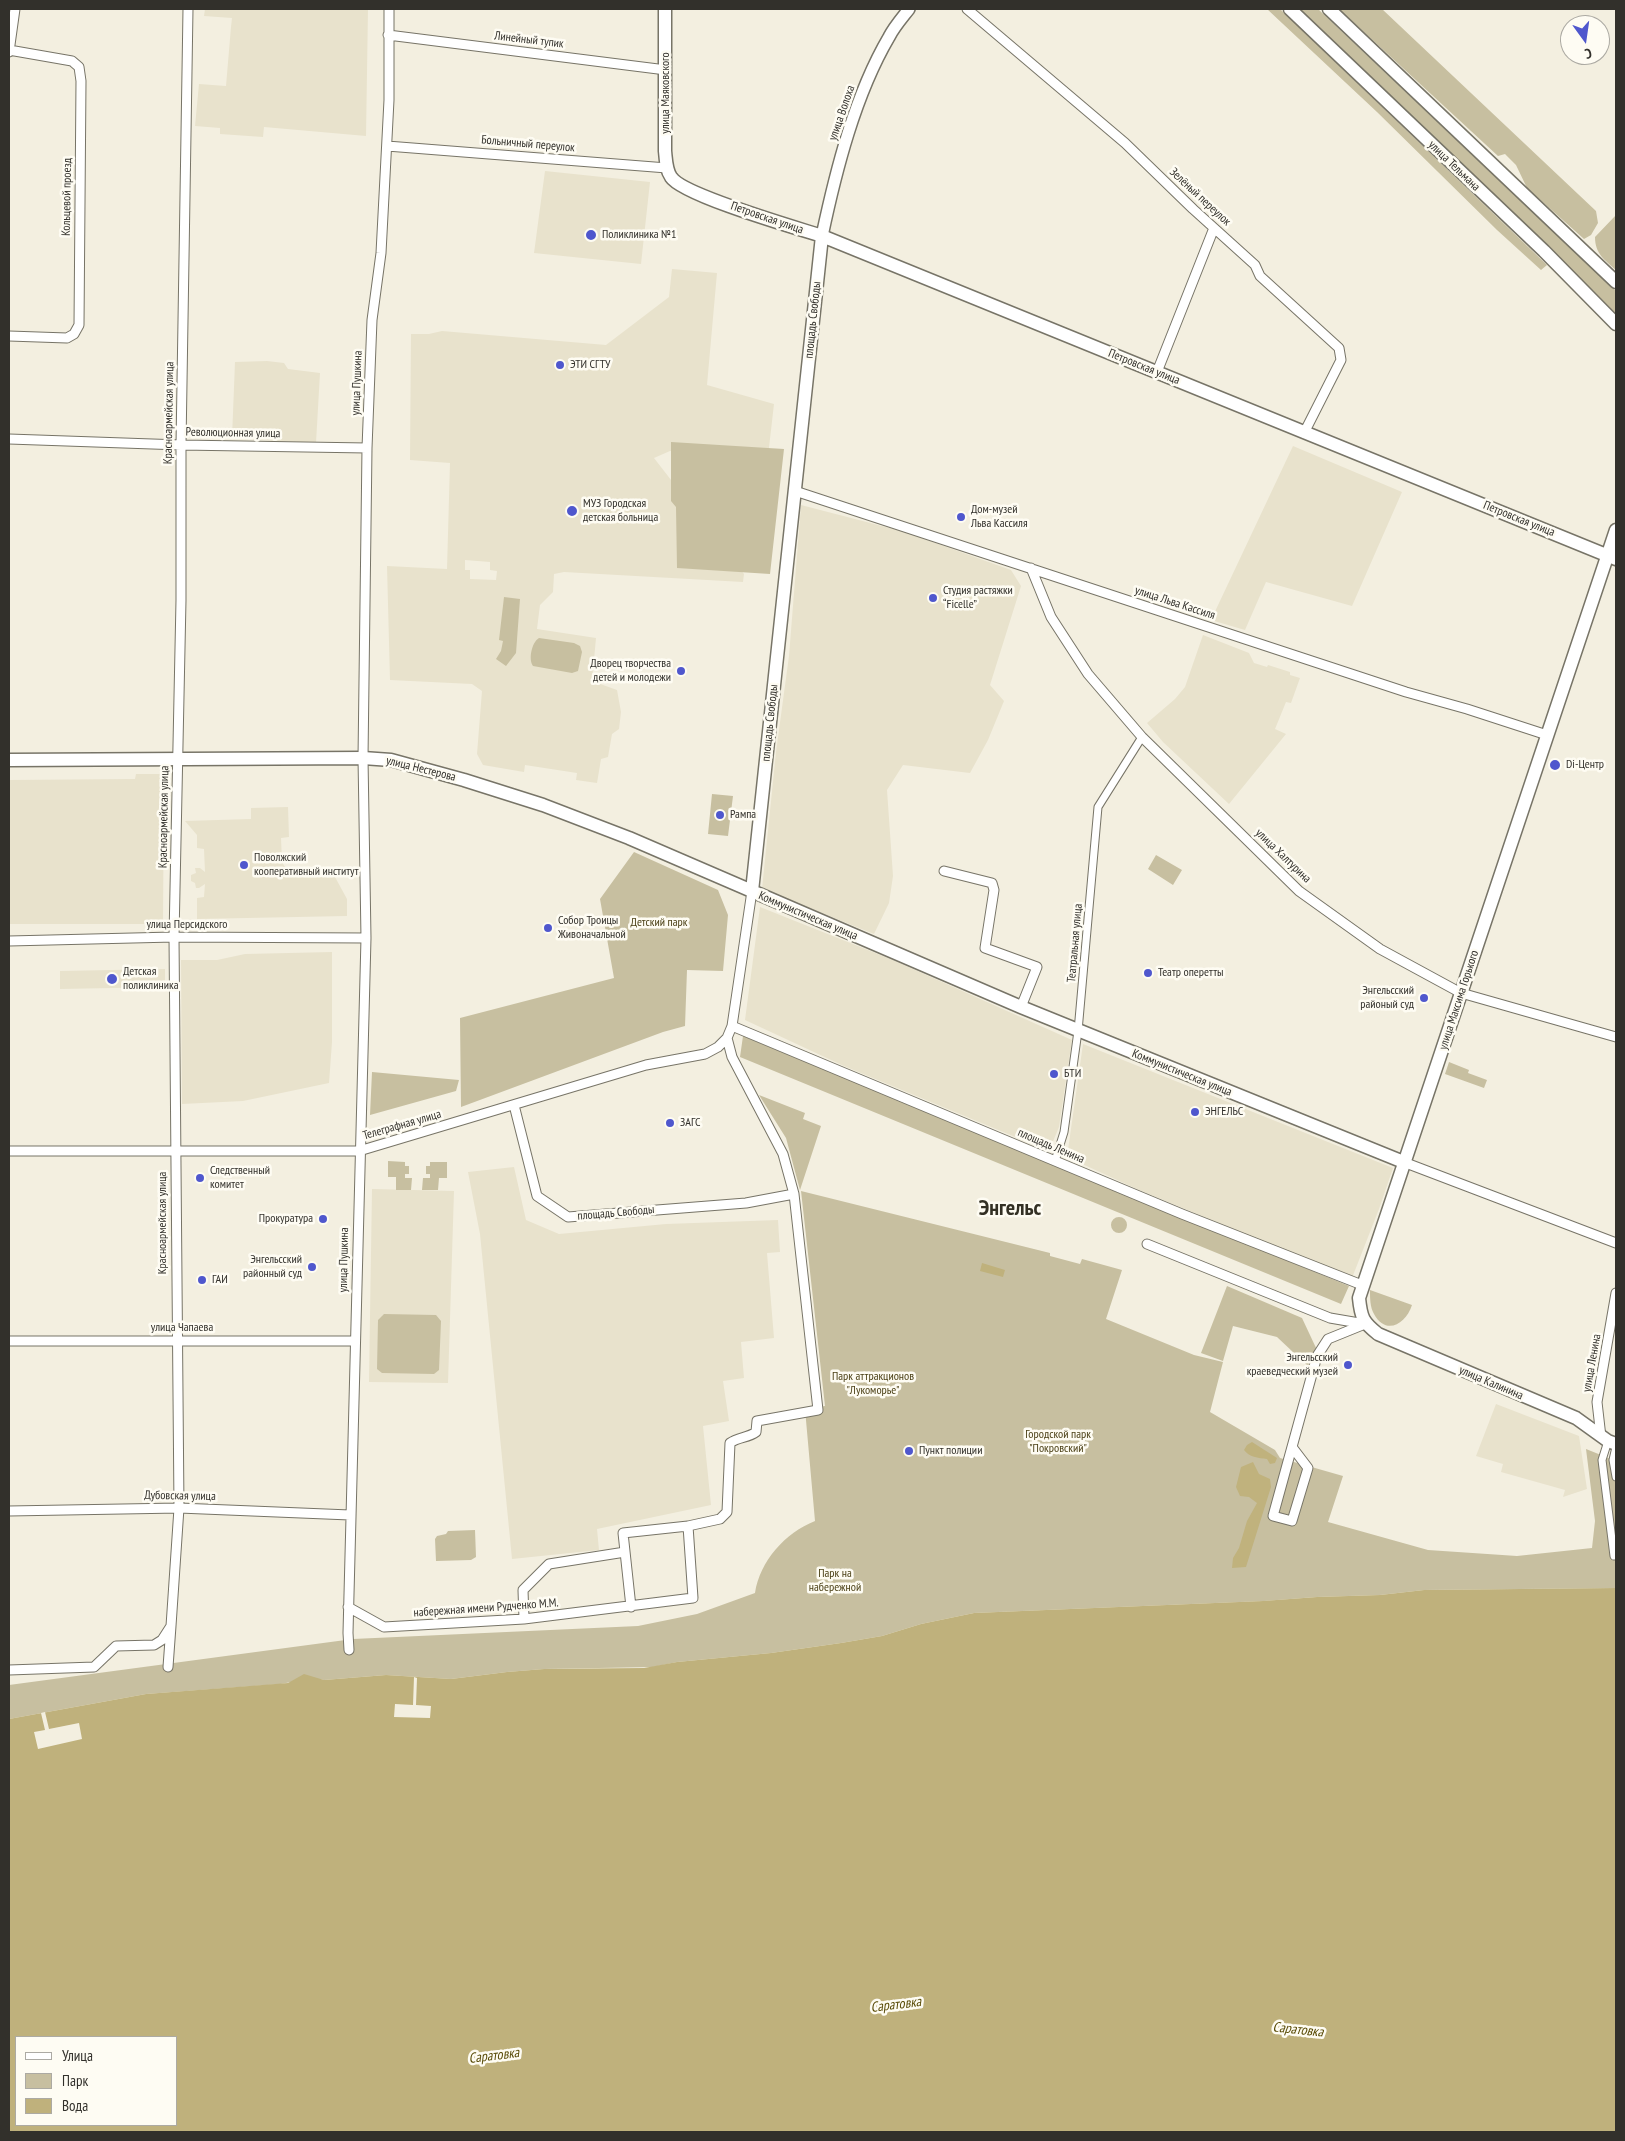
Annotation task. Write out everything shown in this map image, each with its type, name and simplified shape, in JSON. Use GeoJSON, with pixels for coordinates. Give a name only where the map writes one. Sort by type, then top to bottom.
{"type":"FeatureCollection","features":[{"type":"Feature","properties":{"kind":"main road","name":"улица Маяковского"},"geometry":{"type":"LineString","coordinates":[[666,9],[665,151],[669,173]]}},
{"type":"Feature","properties":{"kind":"main road","name":"улица Тельмана"},"geometry":{"type":"LineString","coordinates":[[1290,9],[1544,252],[1616,324]]}},
{"type":"Feature","properties":{"kind":"main road"},"geometry":{"type":"LineString","coordinates":[[1329,9],[1616,282]]}},
{"type":"Feature","properties":{"kind":"main road","name":"Петровская улица"},"geometry":{"type":"LineString","coordinates":[[669,173],[677,184],[701,196],[822,236],[1612,557]]}},
{"type":"Feature","properties":{"kind":"main road","name":"площадь Свободы"},"geometry":{"type":"LineString","coordinates":[[752,891],[822,236]]}},
{"type":"Feature","properties":{"kind":"main road","name":"улица Максима Горького"},"geometry":{"type":"LineString","coordinates":[[1365,1324],[1360,1311],[1359,1298],[1362,1285],[1406,1163],[1547,735],[1612,557],[1616,530]]}},
{"type":"Feature","properties":{"kind":"main road","name":"улица Нестерова"},"geometry":{"type":"LineString","coordinates":[[9,760],[178,758],[363,758],[391,760],[464,780],[543,806],[629,838],[752,891]]}},
{"type":"Feature","properties":{"kind":"main road","name":"Коммунистическая улица"},"geometry":{"type":"LineString","coordinates":[[752,891],[1078,1031],[1406,1163]]}},
{"type":"Feature","properties":{"kind":"main road","name":"улица Калинина"},"geometry":{"type":"LineString","coordinates":[[1365,1324],[1390,1340],[1576,1418],[1610,1442]]}},
{"type":"Feature","properties":{"kind":"street"},"geometry":{"type":"LineString","coordinates":[[9,51],[15,9]]}},
{"type":"Feature","properties":{"kind":"street","name":"Красноармейская улица"},"geometry":{"type":"LineString","coordinates":[[168,1666],[179,1508],[176,1340],[174,937],[181,600],[181,445],[188,9]]}},
{"type":"Feature","properties":{"kind":"street","name":"улица Пушкина"},"geometry":{"type":"LineString","coordinates":[[349,1650],[350,1515],[366,938],[363,758],[367,448],[372,320],[381,254],[389,100],[389,9]]}},
{"type":"Feature","properties":{"kind":"street","name":"улица Волоха"},"geometry":{"type":"LineString","coordinates":[[822,236],[845,143],[872,69],[890,35],[909,9]]}},
{"type":"Feature","properties":{"kind":"street","name":"Зелёный переулок"},"geometry":{"type":"LineString","coordinates":[[967,9],[1125,143],[1255,266],[1260,276],[1339,348],[1341,360],[1304,432]]}},
{"type":"Feature","properties":{"kind":"street","name":"Линейный тупик"},"geometry":{"type":"LineString","coordinates":[[388,35],[666,70]]}},
{"type":"Feature","properties":{"kind":"street","name":"Кольцевой проезд"},"geometry":{"type":"LineString","coordinates":[[9,51],[72,61],[80,67],[81,81],[79,326],[74,334],[67,338],[9,336]]}},
{"type":"Feature","properties":{"kind":"street","name":"Больничный переулок"},"geometry":{"type":"LineString","coordinates":[[386,146],[669,173]]}},
{"type":"Feature","properties":{"kind":"street"},"geometry":{"type":"LineString","coordinates":[[1156,372],[1214,228]]}},
{"type":"Feature","properties":{"kind":"street","name":"Революционная улица"},"geometry":{"type":"LineString","coordinates":[[9,439],[181,445],[367,448]]}},
{"type":"Feature","properties":{"kind":"street","name":"улица Льва Кассиля"},"geometry":{"type":"LineString","coordinates":[[795,491],[1406,692],[1467,709],[1547,735]]}},
{"type":"Feature","properties":{"kind":"street","name":"улица Халтурина"},"geometry":{"type":"LineString","coordinates":[[1030,568],[1051,617],[1088,674],[1142,737],[1299,890],[1380,949],[1461,992],[1616,1037]]}},
{"type":"Feature","properties":{"kind":"street","name":"Театральная улица"},"geometry":{"type":"LineString","coordinates":[[1055,1161],[1064,1132],[1078,1031],[1098,807],[1142,737]]}},
{"type":"Feature","properties":{"kind":"street"},"geometry":{"type":"LineString","coordinates":[[944,871],[992,882],[994,890],[985,948],[1037,967],[1021,1007]]}},
{"type":"Feature","properties":{"kind":"street","name":"площадь Свободы"},"geometry":{"type":"LineString","coordinates":[[727,1038],[732,1026],[752,891]]}},
{"type":"Feature","properties":{"kind":"street","name":"улица Персидского"},"geometry":{"type":"LineString","coordinates":[[9,940],[174,937],[366,938]]}},
{"type":"Feature","properties":{"kind":"street","name":"площадь Ленина"},"geometry":{"type":"LineString","coordinates":[[732,1026],[1055,1161],[1362,1285]]}},
{"type":"Feature","properties":{"kind":"street"},"geometry":{"type":"LineString","coordinates":[[631,1607],[623,1532],[688,1526],[720,1519],[727,1512],[730,1443],[756,1432],[758,1421],[818,1410],[794,1194],[782,1154],[732,1057],[727,1038]]}},
{"type":"Feature","properties":{"kind":"street","name":"Телеграфная улица"},"geometry":{"type":"LineString","coordinates":[[9,1151],[359,1151],[646,1066],[705,1054],[718,1047],[727,1038]]}},
{"type":"Feature","properties":{"kind":"street","name":"площадь Свободы"},"geometry":{"type":"LineString","coordinates":[[514,1106],[536,1196],[568,1217],[746,1202],[794,1194]]}},
{"type":"Feature","properties":{"kind":"street","name":"Коммунистическая улица"},"geometry":{"type":"LineString","coordinates":[[1406,1163],[1616,1243]]}},
{"type":"Feature","properties":{"kind":"street"},"geometry":{"type":"LineString","coordinates":[[1147,1244],[1330,1318],[1365,1324]]}},
{"type":"Feature","properties":{"kind":"street","name":"улица Ленина"},"geometry":{"type":"LineString","coordinates":[[1616,1293],[1597,1402],[1610,1442],[1616,1477]]}},
{"type":"Feature","properties":{"kind":"street"},"geometry":{"type":"LineString","coordinates":[[1292,1447],[1308,1468],[1292,1521],[1273,1516],[1316,1356],[1328,1339],[1365,1324]]}},
{"type":"Feature","properties":{"kind":"street","name":"улица Чапаева"},"geometry":{"type":"LineString","coordinates":[[9,1341],[355,1341]]}},
{"type":"Feature","properties":{"kind":"street"},"geometry":{"type":"LineString","coordinates":[[1610,1442],[1602,1460],[1613,1515],[1614,1556]]}},
{"type":"Feature","properties":{"kind":"street","name":"Дубовская улица"},"geometry":{"type":"LineString","coordinates":[[9,1511],[179,1508],[350,1515]]}},
{"type":"Feature","properties":{"kind":"street","name":"набережная имени Рудченко М.М."},"geometry":{"type":"LineString","coordinates":[[348,1607],[384,1627],[524,1619],[693,1598],[688,1526]]}},
{"type":"Feature","properties":{"kind":"street"},"geometry":{"type":"LineString","coordinates":[[524,1619],[523,1590],[549,1564],[625,1552]]}},
{"type":"Feature","properties":{"kind":"street"},"geometry":{"type":"LineString","coordinates":[[9,1670],[30,1667],[94,1667],[116,1646],[154,1645],[162,1640],[171,1626]]}},
{"type":"Feature","properties":{"kind":"shaded area"},"geometry":{"type":"Polygon","coordinates":[[[205,9],[368,9],[366,136],[264,127],[263,137],[220,134],[220,128],[195,126],[199,84],[226,86],[232,18],[204,16],[205,9]]]}},
{"type":"Feature","properties":{"kind":"shaded area","name":"Поликлиника №1"},"geometry":{"type":"Polygon","coordinates":[[[545,171],[650,182],[641,264],[534,253],[545,171]]]}},
{"type":"Feature","properties":{"kind":"shaded area"},"geometry":{"type":"Polygon","coordinates":[[[672,269],[717,273],[707,385],[774,404],[768,456],[670,451],[654,458],[744,574],[743,582],[564,572],[554,574],[553,592],[540,605],[537,629],[596,638],[592,681],[617,690],[621,712],[619,729],[612,734],[608,757],[601,759],[597,783],[576,780],[577,773],[525,765],[524,772],[483,765],[477,754],[482,691],[472,684],[390,680],[387,566],[447,569],[450,463],[410,460],[411,334],[429,334],[442,331],[606,345],[669,297],[672,269]],[[465,560],[465,570],[470,570],[470,579],[496,580],[497,571],[490,570],[490,562],[465,560]]]}},
{"type":"Feature","properties":{"kind":"shaded area"},"geometry":{"type":"Polygon","coordinates":[[[267,361],[284,363],[288,369],[320,373],[316,443],[232,438],[235,362],[267,361]]]}},
{"type":"Feature","properties":{"kind":"shaded area"},"geometry":{"type":"Polygon","coordinates":[[[1293,446],[1402,492],[1352,606],[1266,582],[1245,630],[1211,620],[1293,446]]]}},
{"type":"Feature","properties":{"kind":"shaded area"},"geometry":{"type":"Polygon","coordinates":[[[801,505],[905,532],[1011,570],[1021,586],[990,685],[1004,701],[988,740],[970,773],[903,765],[887,790],[893,876],[889,903],[874,934],[762,889],[776,752],[789,656],[801,505]]]}},
{"type":"Feature","properties":{"kind":"shaded area"},"geometry":{"type":"Polygon","coordinates":[[[1203,635],[1249,653],[1254,663],[1290,672],[1290,675],[1300,678],[1291,703],[1286,702],[1275,729],[1286,734],[1229,804],[1163,742],[1147,723],[1175,699],[1185,687],[1203,635]]]}},
{"type":"Feature","properties":{"kind":"shaded area"},"geometry":{"type":"Polygon","coordinates":[[[136,774],[164,774],[163,924],[9,924],[9,780],[135,779],[136,774]]]}},
{"type":"Feature","properties":{"kind":"shaded area","name":"Поволжский кооперативный институт"},"geometry":{"type":"Polygon","coordinates":[[[288,807],[289,837],[281,838],[282,862],[286,869],[286,876],[335,877],[347,899],[347,916],[197,919],[197,898],[204,897],[205,884],[196,888],[195,883],[191,881],[191,875],[196,873],[195,868],[200,868],[205,872],[204,849],[197,848],[197,835],[185,821],[251,819],[251,808],[288,807]]]}},
{"type":"Feature","properties":{"kind":"shaded area"},"geometry":{"type":"Polygon","coordinates":[[[760,907],[893,960],[1072,1040],[1059,1127],[1049,1151],[844,1066],[745,1020],[760,907]]]}},
{"type":"Feature","properties":{"kind":"shaded area"},"geometry":{"type":"Polygon","coordinates":[[[332,952],[332,1042],[329,1083],[243,1101],[182,1104],[181,960],[217,960],[245,954],[332,952]]]}},
{"type":"Feature","properties":{"kind":"shaded area","name":"Детская поликлиника"},"geometry":{"type":"Polygon","coordinates":[[[165,969],[165,987],[60,989],[60,971],[165,969]]]}},
{"type":"Feature","properties":{"kind":"shaded area"},"geometry":{"type":"Polygon","coordinates":[[[1083,1044],[1393,1168],[1352,1278],[1139,1190],[1067,1157],[1083,1044]]]}},
{"type":"Feature","properties":{"kind":"shaded area"},"geometry":{"type":"Polygon","coordinates":[[[514,1167],[526,1220],[559,1234],[666,1224],[778,1220],[780,1252],[767,1253],[774,1338],[741,1342],[744,1378],[723,1381],[729,1421],[703,1426],[711,1505],[597,1529],[599,1550],[512,1559],[480,1234],[468,1172],[514,1167]]]}},
{"type":"Feature","properties":{"kind":"shaded area"},"geometry":{"type":"Polygon","coordinates":[[[372,1189],[454,1191],[448,1383],[369,1382],[372,1189]]]}},
{"type":"Feature","properties":{"kind":"shaded area"},"geometry":{"type":"Polygon","coordinates":[[[1496,1404],[1579,1436],[1587,1489],[1563,1497],[1565,1490],[1501,1472],[1503,1464],[1476,1456],[1496,1404]]]}},
{"type":"Feature","properties":{"kind":"shaded area"},"geometry":{"type":"Polygon","coordinates":[[[1252,1442],[1277,1458],[1275,1463],[1270,1464],[1267,1459],[1248,1454],[1244,1450],[1252,1442]]]}},
{"type":"Feature","properties":{"kind":"shaded area"},"geometry":{"type":"Polygon","coordinates":[[[1253,1462],[1259,1474],[1270,1479],[1271,1487],[1246,1567],[1232,1568],[1233,1558],[1239,1548],[1247,1521],[1257,1503],[1249,1497],[1240,1496],[1236,1487],[1241,1467],[1253,1462]]]}},
{"type":"Feature","properties":{"kind":"green space"},"geometry":{"type":"Polygon","coordinates":[[[1267,9],[1280,9],[1547,265],[1541,270],[1497,230],[1377,112],[1267,9]]]}},
{"type":"Feature","properties":{"kind":"green space"},"geometry":{"type":"Polygon","coordinates":[[[1297,9],[1318,9],[1616,291],[1616,314],[1297,9]]]}},
{"type":"Feature","properties":{"kind":"green space"},"geometry":{"type":"Polygon","coordinates":[[[1339,9],[1382,9],[1596,211],[1598,223],[1591,235],[1584,239],[1527,188],[1516,165],[1505,154],[1498,156],[1339,9]]]}},
{"type":"Feature","properties":{"kind":"green space"},"geometry":{"type":"Polygon","coordinates":[[[1616,215],[1616,270],[1599,252],[1595,243],[1595,237],[1616,215]]]}},
{"type":"Feature","properties":{"kind":"green space"},"geometry":{"type":"Polygon","coordinates":[[[671,442],[784,449],[770,574],[677,568],[676,507],[671,501],[671,442]]]}},
{"type":"Feature","properties":{"kind":"green space"},"geometry":{"type":"Polygon","coordinates":[[[504,597],[520,599],[516,653],[506,666],[496,659],[501,651],[503,641],[499,640],[504,597]]]}},
{"type":"Feature","properties":{"kind":"green space"},"geometry":{"type":"Polygon","coordinates":[[[539,638],[574,643],[580,646],[582,652],[578,671],[572,673],[533,666],[531,659],[532,651],[534,643],[539,638]]]}},
{"type":"Feature","properties":{"kind":"green space","name":"Рампа"},"geometry":{"type":"Polygon","coordinates":[[[712,794],[733,796],[728,836],[708,834],[712,794]]]}},
{"type":"Feature","properties":{"kind":"green space","name":"Детский парк"},"geometry":{"type":"Polygon","coordinates":[[[634,852],[718,890],[728,915],[723,971],[687,970],[685,1026],[663,1032],[461,1107],[460,1018],[614,978],[600,899],[634,852]]]}},
{"type":"Feature","properties":{"kind":"green space"},"geometry":{"type":"Polygon","coordinates":[[[1156,855],[1182,870],[1173,885],[1148,869],[1156,855]]]}},
{"type":"Feature","properties":{"kind":"green space"},"geometry":{"type":"Polygon","coordinates":[[[743,1036],[1349,1286],[1341,1304],[740,1057],[743,1036]]]}},
{"type":"Feature","properties":{"kind":"green space"},"geometry":{"type":"Polygon","coordinates":[[[1449,1062],[1469,1070],[1468,1073],[1487,1080],[1484,1088],[1445,1074],[1449,1062]]]}},
{"type":"Feature","properties":{"kind":"green space"},"geometry":{"type":"Polygon","coordinates":[[[372,1072],[459,1080],[456,1091],[370,1115],[372,1072]]]}},
{"type":"Feature","properties":{"kind":"green space"},"geometry":{"type":"Polygon","coordinates":[[[759,1095],[805,1113],[803,1119],[821,1126],[800,1190],[786,1138],[759,1095]]]}},
{"type":"Feature","properties":{"kind":"green space"},"geometry":{"type":"Polygon","coordinates":[[[388,1161],[405,1162],[405,1166],[409,1166],[409,1174],[405,1174],[405,1178],[412,1178],[411,1190],[396,1190],[396,1177],[388,1177],[388,1161]]]}},
{"type":"Feature","properties":{"kind":"green space"},"geometry":{"type":"Polygon","coordinates":[[[430,1162],[447,1162],[447,1178],[439,1178],[438,1190],[422,1190],[423,1178],[430,1178],[430,1174],[426,1174],[426,1166],[430,1166],[430,1162]]]}},
{"type":"Feature","properties":{"kind":"green space"},"geometry":{"type":"Polygon","coordinates":[[[801,1191],[1050,1253],[1050,1256],[1080,1264],[1082,1259],[1122,1270],[1106,1319],[1194,1355],[1223,1362],[1210,1412],[1275,1450],[1280,1458],[1343,1476],[1328,1522],[1428,1550],[1517,1556],[1592,1548],[1595,1521],[1586,1449],[1616,1461],[1616,1588],[1424,1590],[1380,1595],[1264,1601],[974,1613],[921,1624],[882,1636],[841,1643],[771,1653],[677,1662],[653,1667],[544,1669],[451,1679],[386,1675],[324,1680],[311,1678],[281,1684],[146,1694],[9,1719],[9,1685],[353,1639],[638,1626],[697,1614],[755,1593],[762,1570],[768,1559],[784,1541],[804,1526],[815,1521],[805,1409],[825,1406],[801,1191]]]}},
{"type":"Feature","properties":{"kind":"green space"},"geometry":{"type":"Polygon","coordinates":[[[1116,1217],[1122,1217],[1127,1222],[1125,1231],[1116,1233],[1111,1228],[1111,1222],[1116,1217]]]}},
{"type":"Feature","properties":{"kind":"green space"},"geometry":{"type":"Polygon","coordinates":[[[1227,1286],[1302,1318],[1317,1350],[1311,1369],[1277,1337],[1233,1326],[1223,1361],[1201,1353],[1227,1286]]]}},
{"type":"Feature","properties":{"kind":"green space"},"geometry":{"type":"Polygon","coordinates":[[[1370,1290],[1412,1305],[1405,1318],[1401,1322],[1390,1326],[1384,1325],[1379,1321],[1374,1314],[1370,1302],[1370,1290]]]}},
{"type":"Feature","properties":{"kind":"green space"},"geometry":{"type":"Polygon","coordinates":[[[384,1314],[436,1315],[441,1321],[439,1370],[434,1374],[382,1373],[377,1369],[378,1320],[384,1314]]]}},
{"type":"Feature","properties":{"kind":"green space"},"geometry":{"type":"Polygon","coordinates":[[[475,1530],[476,1557],[471,1560],[436,1561],[435,1539],[437,1536],[446,1534],[448,1531],[475,1530]]]}},
{"type":"Feature","properties":{"kind":"water"},"geometry":{"type":"Polygon","coordinates":[[[982,1263],[1005,1270],[1003,1277],[980,1271],[982,1263]]]}},
{"type":"Feature","properties":{"kind":"water","name":"Саратовка"},"geometry":{"type":"Polygon","coordinates":[[[1616,1588],[1616,2132],[9,2132],[9,1719],[146,1694],[288,1683],[304,1674],[324,1680],[386,1675],[451,1679],[544,1669],[644,1668],[677,1662],[771,1653],[841,1643],[882,1636],[921,1624],[974,1613],[1380,1595],[1424,1590],[1616,1588]]]}},
{"type":"Feature","properties":{"kind":"pier"},"geometry":{"type":"Polygon","coordinates":[[[414,1677],[417,1678],[416,1705],[431,1706],[430,1718],[394,1717],[395,1704],[413,1705],[414,1677]]]}},
{"type":"Feature","properties":{"kind":"pier"},"geometry":{"type":"Polygon","coordinates":[[[45,1712],[49,1729],[79,1723],[82,1739],[38,1749],[34,1732],[45,1730],[41,1713],[45,1712]]]}},
{"type":"Feature","properties":{"kind":"place","name":"Поликлиника №1"},"geometry":{"type":"Point","coordinates":[591,235]}},
{"type":"Feature","properties":{"kind":"place","name":"ЭТИ СГТУ"},"geometry":{"type":"Point","coordinates":[560,365]}},
{"type":"Feature","properties":{"kind":"place","name":"МУЗ Городская детская больница"},"geometry":{"type":"Point","coordinates":[572,511]}},
{"type":"Feature","properties":{"kind":"place","name":"Дом-музей Льва Кассиля"},"geometry":{"type":"Point","coordinates":[961,517]}},
{"type":"Feature","properties":{"kind":"place","name":"Студия растяжки “Ficelle”"},"geometry":{"type":"Point","coordinates":[933,598]}},
{"type":"Feature","properties":{"kind":"place","name":"Дворец творчества детей и молодежи"},"geometry":{"type":"Point","coordinates":[681,671]}},
{"type":"Feature","properties":{"kind":"place","name":"Di-Центр"},"geometry":{"type":"Point","coordinates":[1555,765]}},
{"type":"Feature","properties":{"kind":"place","name":"Рампа"},"geometry":{"type":"Point","coordinates":[720,815]}},
{"type":"Feature","properties":{"kind":"place","name":"Поволжский кооперативный институт"},"geometry":{"type":"Point","coordinates":[244,865]}},
{"type":"Feature","properties":{"kind":"place","name":"Собор Троицы Живоначальной"},"geometry":{"type":"Point","coordinates":[548,928]}},
{"type":"Feature","properties":{"kind":"place","name":"Театр оперетты"},"geometry":{"type":"Point","coordinates":[1148,973]}},
{"type":"Feature","properties":{"kind":"place","name":"Детская поликлиника"},"geometry":{"type":"Point","coordinates":[112,979]}},
{"type":"Feature","properties":{"kind":"place","name":"Энгельсский районый суд"},"geometry":{"type":"Point","coordinates":[1424,998]}},
{"type":"Feature","properties":{"kind":"place","name":"БТИ"},"geometry":{"type":"Point","coordinates":[1054,1074]}},
{"type":"Feature","properties":{"kind":"place","name":"ЭНГЕЛЬС"},"geometry":{"type":"Point","coordinates":[1195,1112]}},
{"type":"Feature","properties":{"kind":"place","name":"ЗАГС"},"geometry":{"type":"Point","coordinates":[670,1123]}},
{"type":"Feature","properties":{"kind":"place","name":"Следственный комитет"},"geometry":{"type":"Point","coordinates":[200,1178]}},
{"type":"Feature","properties":{"kind":"place","name":"Прокуратура"},"geometry":{"type":"Point","coordinates":[323,1219]}},
{"type":"Feature","properties":{"kind":"place","name":"Энгельсский районный суд"},"geometry":{"type":"Point","coordinates":[312,1267]}},
{"type":"Feature","properties":{"kind":"place","name":"ГАИ"},"geometry":{"type":"Point","coordinates":[202,1280]}},
{"type":"Feature","properties":{"kind":"place","name":"Энгельсский краеведческий музей"},"geometry":{"type":"Point","coordinates":[1348,1365]}},
{"type":"Feature","properties":{"kind":"place","name":"Пункт полиции"},"geometry":{"type":"Point","coordinates":[909,1451]}},
{"type":"Feature","properties":{"kind":"district","name":"Энгельс"},"geometry":{"type":"Point","coordinates":[1010,1209]}},
{"type":"Feature","properties":{"kind":"park label","name":"Парк аттракционов \"Лукоморье\""},"geometry":{"type":"Point","coordinates":[873,1384]}},
{"type":"Feature","properties":{"kind":"park label","name":"Городской парк \"Покровский\""},"geometry":{"type":"Point","coordinates":[1058,1442]}},
{"type":"Feature","properties":{"kind":"park label","name":"Парк на набережной"},"geometry":{"type":"Point","coordinates":[835,1581]}}]}
